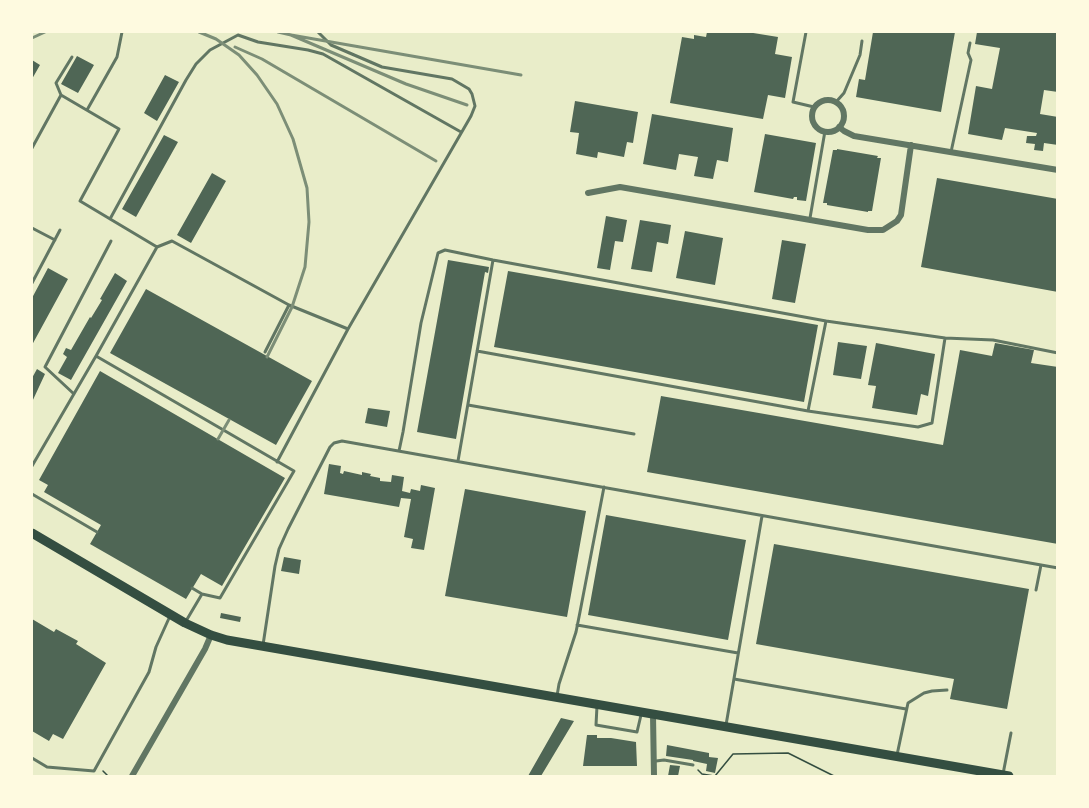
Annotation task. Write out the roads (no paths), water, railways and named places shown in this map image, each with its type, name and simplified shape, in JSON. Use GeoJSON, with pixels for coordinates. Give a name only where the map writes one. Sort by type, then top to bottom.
{"type":"FeatureCollection","features":[{"type":"Feature","properties":{"kind":"main road"},"geometry":{"type":"LineString","coordinates":[[32,533],[171,615],[211,635],[227,640],[1006,776]]}},
{"type":"Feature","properties":{"kind":"street"},"geometry":{"type":"LineString","coordinates":[[826,100],[836,102],[844,114],[843,121],[839,127],[831,131],[819,129],[812,117],[814,107],[826,100]]}},
{"type":"Feature","properties":{"kind":"street"},"geometry":{"type":"LineString","coordinates":[[839,127],[854,136],[1058,170]]}},
{"type":"Feature","properties":{"kind":"street"},"geometry":{"type":"LineString","coordinates":[[588,193],[620,188],[874,231],[883,230],[897,221],[901,215],[911,145]]}},
{"type":"Feature","properties":{"kind":"street"},"geometry":{"type":"LineString","coordinates":[[132,777],[205,650],[211,635]]}},
{"type":"Feature","properties":{"kind":"street"},"geometry":{"type":"LineString","coordinates":[[653,714],[654,777]]}},
{"type":"Feature","properties":{"kind":"lane"},"geometry":{"type":"LineString","coordinates":[[87,110],[117,57],[122,32]]}},
{"type":"Feature","properties":{"kind":"lane"},"geometry":{"type":"LineString","coordinates":[[110,219],[196,64],[210,50],[243,32]]}},
{"type":"Feature","properties":{"kind":"lane"},"geometry":{"type":"LineString","coordinates":[[277,462],[348,329],[475,106],[469,89],[452,79],[382,67],[331,45],[318,32]]}},
{"type":"Feature","properties":{"kind":"lane"},"geometry":{"type":"LineString","coordinates":[[806,32],[793,102],[814,107]]}},
{"type":"Feature","properties":{"kind":"lane"},"geometry":{"type":"LineString","coordinates":[[238,35],[258,42],[323,54],[461,132]]}},
{"type":"Feature","properties":{"kind":"lane"},"geometry":{"type":"LineString","coordinates":[[836,102],[844,93],[860,56],[862,41]]}},
{"type":"Feature","properties":{"kind":"lane"},"geometry":{"type":"LineString","coordinates":[[951,152],[971,60],[968,53],[970,43]]}},
{"type":"Feature","properties":{"kind":"lane"},"geometry":{"type":"LineString","coordinates":[[72,57],[56,84],[61,95],[119,129],[80,201],[157,247]]}},
{"type":"Feature","properties":{"kind":"lane"},"geometry":{"type":"LineString","coordinates":[[32,148],[61,95]]}},
{"type":"Feature","properties":{"kind":"lane"},"geometry":{"type":"LineString","coordinates":[[810,220],[825,131]]}},
{"type":"Feature","properties":{"kind":"lane"},"geometry":{"type":"LineString","coordinates":[[32,228],[55,240]]}},
{"type":"Feature","properties":{"kind":"lane"},"geometry":{"type":"LineString","coordinates":[[32,284],[60,230]]}},
{"type":"Feature","properties":{"kind":"lane"},"geometry":{"type":"LineString","coordinates":[[32,466],[157,247],[172,241],[289,305],[348,329]]}},
{"type":"Feature","properties":{"kind":"lane"},"geometry":{"type":"LineString","coordinates":[[74,394],[45,367],[111,242]]}},
{"type":"Feature","properties":{"kind":"lane"},"geometry":{"type":"LineString","coordinates":[[399,451],[417,340],[438,253],[445,250],[826,321],[945,338],[993,340],[1058,352]]}},
{"type":"Feature","properties":{"kind":"lane"},"geometry":{"type":"LineString","coordinates":[[458,461],[493,260]]}},
{"type":"Feature","properties":{"kind":"lane"},"geometry":{"type":"LineString","coordinates":[[265,352],[289,305]]}},
{"type":"Feature","properties":{"kind":"lane"},"geometry":{"type":"LineString","coordinates":[[808,411],[826,321]]}},
{"type":"Feature","properties":{"kind":"lane"},"geometry":{"type":"LineString","coordinates":[[477,351],[808,411],[918,427],[932,423],[945,338]]}},
{"type":"Feature","properties":{"kind":"lane"},"geometry":{"type":"LineString","coordinates":[[96,356],[294,471],[220,598],[202,594],[192,588]]}},
{"type":"Feature","properties":{"kind":"lane"},"geometry":{"type":"LineString","coordinates":[[468,405],[634,434]]}},
{"type":"Feature","properties":{"kind":"lane"},"geometry":{"type":"LineString","coordinates":[[263,647],[279,549],[330,447],[342,441],[1058,568]]}},
{"type":"Feature","properties":{"kind":"lane"},"geometry":{"type":"LineString","coordinates":[[557,698],[577,625],[604,487]]}},
{"type":"Feature","properties":{"kind":"lane"},"geometry":{"type":"LineString","coordinates":[[32,494],[97,532]]}},
{"type":"Feature","properties":{"kind":"lane"},"geometry":{"type":"LineString","coordinates":[[726,727],[762,515]]}},
{"type":"Feature","properties":{"kind":"lane"},"geometry":{"type":"LineString","coordinates":[[1036,590],[1041,565]]}},
{"type":"Feature","properties":{"kind":"lane"},"geometry":{"type":"LineString","coordinates":[[186,623],[202,594]]}},
{"type":"Feature","properties":{"kind":"lane"},"geometry":{"type":"LineString","coordinates":[[32,758],[47,767],[94,771],[149,672],[156,646],[171,615]]}},
{"type":"Feature","properties":{"kind":"lane"},"geometry":{"type":"LineString","coordinates":[[577,625],[738,653]]}},
{"type":"Feature","properties":{"kind":"lane"},"geometry":{"type":"LineString","coordinates":[[734,679],[906,709]]}},
{"type":"Feature","properties":{"kind":"lane"},"geometry":{"type":"LineString","coordinates":[[897,757],[908,703],[932,691],[947,690]]}},
{"type":"Feature","properties":{"kind":"lane"},"geometry":{"type":"LineString","coordinates":[[597,705],[596,724],[637,732],[642,712]]}},
{"type":"Feature","properties":{"kind":"lane"},"geometry":{"type":"LineString","coordinates":[[1006,776],[1011,733]]}},
{"type":"Feature","properties":{"kind":"lane"},"geometry":{"type":"LineString","coordinates":[[654,761],[664,760],[693,765]]}},
{"type":"Feature","properties":{"kind":"railway"},"geometry":{"type":"LineString","coordinates":[[32,38],[45,32]]}},
{"type":"Feature","properties":{"kind":"railway"},"geometry":{"type":"LineString","coordinates":[[199,32],[216,39],[239,55],[257,75],[277,104],[293,139],[307,188],[309,222],[305,267],[292,307],[267,357]]}},
{"type":"Feature","properties":{"kind":"railway"},"geometry":{"type":"LineString","coordinates":[[278,32],[291,35],[406,84],[467,105]]}},
{"type":"Feature","properties":{"kind":"railway"},"geometry":{"type":"LineString","coordinates":[[291,35],[521,75]]}},
{"type":"Feature","properties":{"kind":"railway"},"geometry":{"type":"LineString","coordinates":[[235,47],[262,59],[436,161]]}},
{"type":"Feature","properties":{"kind":"railway"},"geometry":{"type":"LineString","coordinates":[[218,439],[229,420]]}}]}
